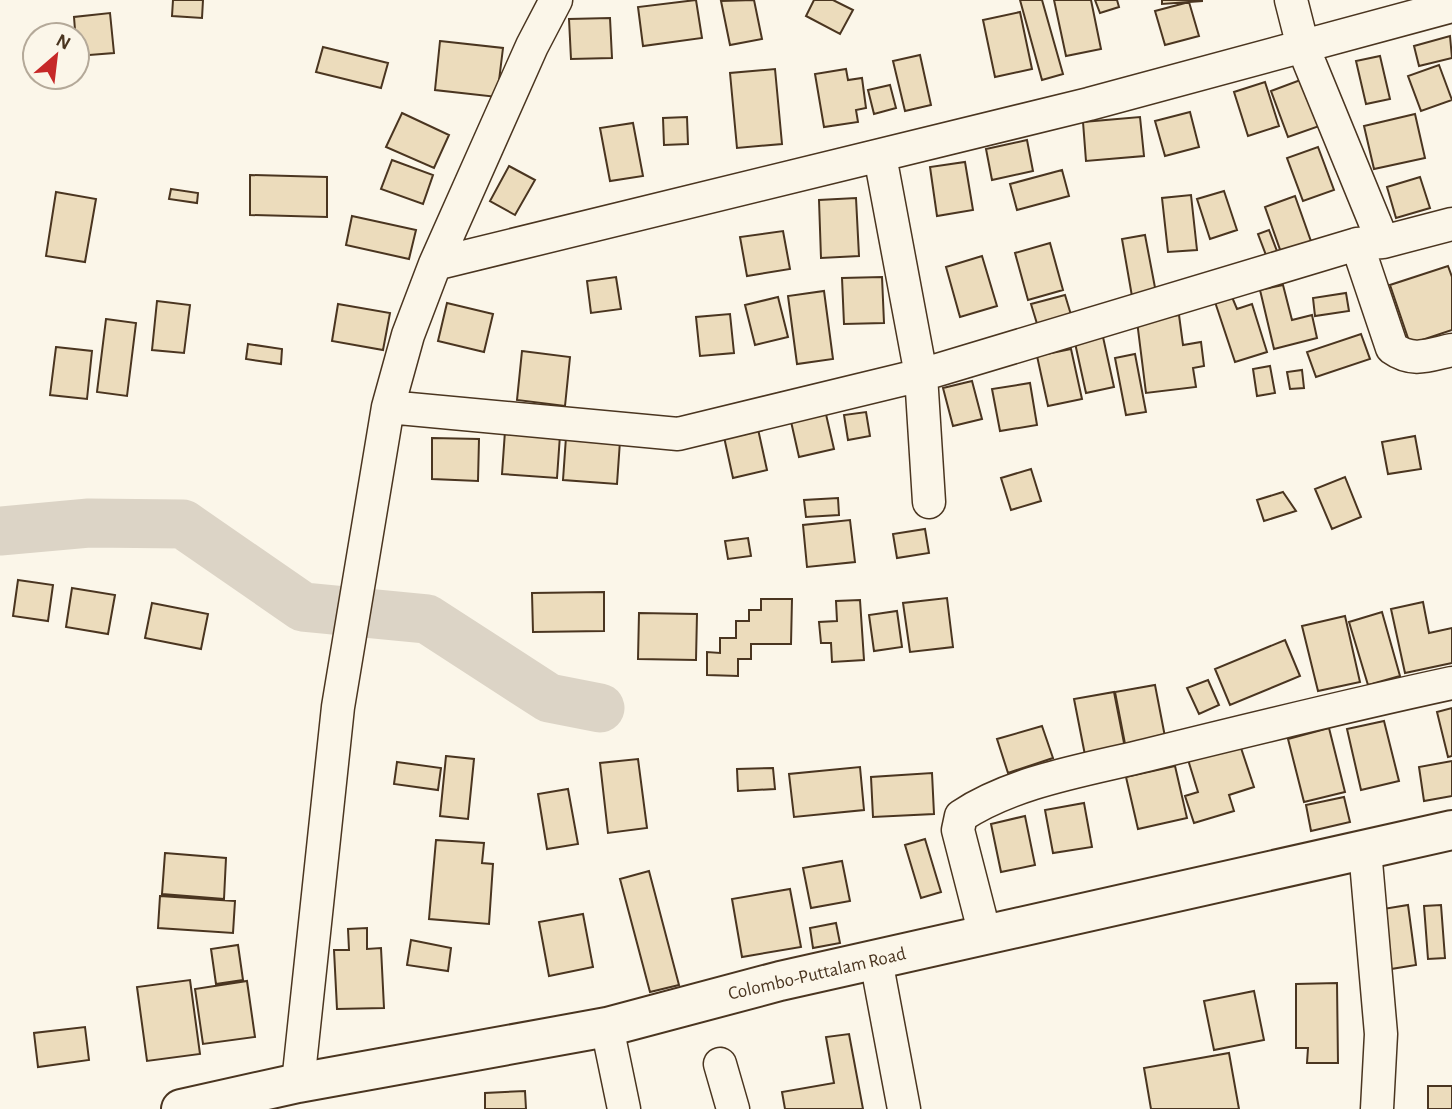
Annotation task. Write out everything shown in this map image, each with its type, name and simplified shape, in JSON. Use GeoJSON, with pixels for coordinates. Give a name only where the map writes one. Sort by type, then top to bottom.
{"type":"FeatureCollection","features":[{"type":"Feature","properties":{"kind":"highway","name":"Colombo-Puttalam Road"},"geometry":{"type":"LineString","coordinates":[[181,1109],[298,1083],[607,1027],[780,981],[1452,830]]}},
{"type":"Feature","properties":{"kind":"street"},"geometry":{"type":"LineString","coordinates":[[298,1083],[338,706],[388,407],[408,335],[435,264],[532,46],[556,0]]}},
{"type":"Feature","properties":{"kind":"street"},"geometry":{"type":"LineString","coordinates":[[1292,0],[1303,47],[1370,243],[1392,348],[1405,357],[1415,359],[1452,350]]}},
{"type":"Feature","properties":{"kind":"street"},"geometry":{"type":"LineString","coordinates":[[435,264],[880,156],[1452,6]]}},
{"type":"Feature","properties":{"kind":"street"},"geometry":{"type":"LineString","coordinates":[[880,156],[921,375],[929,502]]}},
{"type":"Feature","properties":{"kind":"street"},"geometry":{"type":"LineString","coordinates":[[388,407],[678,434],[921,375],[1370,243],[1452,224]]}},
{"type":"Feature","properties":{"kind":"street"},"geometry":{"type":"LineString","coordinates":[[985,936],[958,830],[961,816],[975,807],[1049,779],[1340,707],[1452,683]]}},
{"type":"Feature","properties":{"kind":"street"},"geometry":{"type":"LineString","coordinates":[[1365,850],[1381,1034],[1377,1109]]}},
{"type":"Feature","properties":{"kind":"street"},"geometry":{"type":"LineString","coordinates":[[876,960],[904,1109]]}},
{"type":"Feature","properties":{"kind":"street"},"geometry":{"type":"LineString","coordinates":[[607,1027],[624,1109]]}},
{"type":"Feature","properties":{"kind":"street"},"geometry":{"type":"LineString","coordinates":[[720,1064],[733,1109]]}},
{"type":"Feature","properties":{"kind":"building"},"geometry":{"type":"Polygon","coordinates":[[[173,0],[203,0],[202,18],[172,16],[173,0]]]}},
{"type":"Feature","properties":{"kind":"building"},"geometry":{"type":"Polygon","coordinates":[[[696,0],[702,38],[643,46],[638,7],[696,0]]]}},
{"type":"Feature","properties":{"kind":"building"},"geometry":{"type":"Polygon","coordinates":[[[754,0],[762,39],[730,45],[721,1],[754,0]]]}},
{"type":"Feature","properties":{"kind":"building"},"geometry":{"type":"Polygon","coordinates":[[[814,0],[833,0],[853,10],[840,34],[806,16],[814,0]]]}},
{"type":"Feature","properties":{"kind":"building"},"geometry":{"type":"Polygon","coordinates":[[[1020,0],[1042,0],[1063,74],[1042,80],[1020,0]]]}},
{"type":"Feature","properties":{"kind":"building"},"geometry":{"type":"Polygon","coordinates":[[[1054,0],[1091,0],[1101,49],[1066,56],[1054,0]]]}},
{"type":"Feature","properties":{"kind":"building"},"geometry":{"type":"Polygon","coordinates":[[[1095,0],[1117,0],[1119,7],[1100,13],[1095,0]]]}},
{"type":"Feature","properties":{"kind":"building"},"geometry":{"type":"Polygon","coordinates":[[[1162,0],[1202,0],[1202,1],[1162,4],[1162,0]]]}},
{"type":"Feature","properties":{"kind":"building"},"geometry":{"type":"Polygon","coordinates":[[[1189,2],[1199,36],[1165,45],[1155,11],[1189,2]]]}},
{"type":"Feature","properties":{"kind":"building"},"geometry":{"type":"Polygon","coordinates":[[[1020,12],[1032,69],[995,77],[983,20],[1020,12]]]}},
{"type":"Feature","properties":{"kind":"building"},"geometry":{"type":"Polygon","coordinates":[[[110,13],[114,53],[91,55],[91,21],[74,21],[74,17],[110,13]]]}},
{"type":"Feature","properties":{"kind":"building"},"geometry":{"type":"Polygon","coordinates":[[[610,18],[612,58],[571,59],[569,19],[610,18]]]}},
{"type":"Feature","properties":{"kind":"building"},"geometry":{"type":"Polygon","coordinates":[[[1450,36],[1452,58],[1419,66],[1414,46],[1450,36]]]}},
{"type":"Feature","properties":{"kind":"building"},"geometry":{"type":"Polygon","coordinates":[[[440,41],[503,48],[497,97],[435,90],[440,41]]]}},
{"type":"Feature","properties":{"kind":"building"},"geometry":{"type":"Polygon","coordinates":[[[323,47],[388,63],[381,88],[316,72],[323,47]]]}},
{"type":"Feature","properties":{"kind":"building"},"geometry":{"type":"Polygon","coordinates":[[[920,55],[931,105],[905,111],[893,61],[920,55]]]}},
{"type":"Feature","properties":{"kind":"building"},"geometry":{"type":"Polygon","coordinates":[[[1380,56],[1390,99],[1366,104],[1356,61],[1380,56]]]}},
{"type":"Feature","properties":{"kind":"building"},"geometry":{"type":"Polygon","coordinates":[[[1439,65],[1452,100],[1421,111],[1408,76],[1439,65]]]}},
{"type":"Feature","properties":{"kind":"building"},"geometry":{"type":"Polygon","coordinates":[[[775,69],[782,144],[737,148],[730,73],[775,69]]]}},
{"type":"Feature","properties":{"kind":"building"},"geometry":{"type":"Polygon","coordinates":[[[846,69],[848,80],[862,78],[866,108],[856,110],[858,122],[824,127],[815,74],[846,69]]]}},
{"type":"Feature","properties":{"kind":"building"},"geometry":{"type":"Polygon","coordinates":[[[1311,76],[1328,123],[1288,137],[1271,91],[1311,76]]]}},
{"type":"Feature","properties":{"kind":"building"},"geometry":{"type":"Polygon","coordinates":[[[1265,82],[1279,126],[1248,136],[1234,92],[1265,82]]]}},
{"type":"Feature","properties":{"kind":"building"},"geometry":{"type":"Polygon","coordinates":[[[890,85],[896,108],[874,114],[868,90],[890,85]]]}},
{"type":"Feature","properties":{"kind":"building"},"geometry":{"type":"Polygon","coordinates":[[[1190,112],[1199,147],[1165,156],[1155,121],[1190,112]]]}},
{"type":"Feature","properties":{"kind":"building"},"geometry":{"type":"Polygon","coordinates":[[[402,113],[449,135],[434,168],[386,147],[402,113]]]}},
{"type":"Feature","properties":{"kind":"building"},"geometry":{"type":"Polygon","coordinates":[[[1415,114],[1425,158],[1374,169],[1364,126],[1415,114]]]}},
{"type":"Feature","properties":{"kind":"building"},"geometry":{"type":"Polygon","coordinates":[[[687,117],[688,144],[664,145],[663,118],[687,117]]]}},
{"type":"Feature","properties":{"kind":"building"},"geometry":{"type":"Polygon","coordinates":[[[1140,117],[1144,156],[1086,161],[1083,122],[1140,117]]]}},
{"type":"Feature","properties":{"kind":"building"},"geometry":{"type":"Polygon","coordinates":[[[633,123],[643,176],[610,181],[600,128],[633,123]]]}},
{"type":"Feature","properties":{"kind":"building"},"geometry":{"type":"Polygon","coordinates":[[[1027,140],[1033,171],[992,180],[986,149],[1027,140]]]}},
{"type":"Feature","properties":{"kind":"building"},"geometry":{"type":"Polygon","coordinates":[[[1318,147],[1334,190],[1303,201],[1287,158],[1318,147]]]}},
{"type":"Feature","properties":{"kind":"building"},"geometry":{"type":"Polygon","coordinates":[[[392,160],[433,175],[423,204],[381,189],[392,160]]]}},
{"type":"Feature","properties":{"kind":"building"},"geometry":{"type":"Polygon","coordinates":[[[965,162],[973,210],[937,216],[930,167],[965,162]]]}},
{"type":"Feature","properties":{"kind":"building"},"geometry":{"type":"Polygon","coordinates":[[[509,166],[535,180],[515,215],[490,201],[509,166]]]}},
{"type":"Feature","properties":{"kind":"building"},"geometry":{"type":"Polygon","coordinates":[[[1062,170],[1069,196],[1017,210],[1010,184],[1062,170]]]}},
{"type":"Feature","properties":{"kind":"building"},"geometry":{"type":"Polygon","coordinates":[[[250,175],[327,177],[327,217],[250,215],[250,175]]]}},
{"type":"Feature","properties":{"kind":"building"},"geometry":{"type":"Polygon","coordinates":[[[1420,177],[1430,208],[1396,218],[1387,187],[1420,177]]]}},
{"type":"Feature","properties":{"kind":"building"},"geometry":{"type":"Polygon","coordinates":[[[171,189],[198,193],[197,203],[169,199],[171,189]]]}},
{"type":"Feature","properties":{"kind":"building"},"geometry":{"type":"Polygon","coordinates":[[[1224,191],[1237,230],[1210,239],[1197,199],[1224,191]]]}},
{"type":"Feature","properties":{"kind":"building"},"geometry":{"type":"Polygon","coordinates":[[[56,192],[96,199],[85,262],[46,256],[56,192]]]}},
{"type":"Feature","properties":{"kind":"building"},"geometry":{"type":"Polygon","coordinates":[[[1191,195],[1197,250],[1168,252],[1162,198],[1191,195]]]}},
{"type":"Feature","properties":{"kind":"building"},"geometry":{"type":"Polygon","coordinates":[[[1295,196],[1313,247],[1283,258],[1265,207],[1295,196]]]}},
{"type":"Feature","properties":{"kind":"building"},"geometry":{"type":"Polygon","coordinates":[[[856,198],[859,256],[821,258],[819,200],[856,198]]]}},
{"type":"Feature","properties":{"kind":"building"},"geometry":{"type":"Polygon","coordinates":[[[352,216],[416,230],[409,259],[346,245],[352,216]]]}},
{"type":"Feature","properties":{"kind":"building"},"geometry":{"type":"Polygon","coordinates":[[[1269,230],[1280,259],[1269,263],[1258,234],[1269,230]]]}},
{"type":"Feature","properties":{"kind":"building"},"geometry":{"type":"Polygon","coordinates":[[[783,231],[790,269],[747,276],[740,237],[783,231]]]}},
{"type":"Feature","properties":{"kind":"building"},"geometry":{"type":"Polygon","coordinates":[[[1145,235],[1157,298],[1133,302],[1122,239],[1145,235]]]}},
{"type":"Feature","properties":{"kind":"building"},"geometry":{"type":"Polygon","coordinates":[[[1050,243],[1063,290],[1028,300],[1015,253],[1050,243]]]}},
{"type":"Feature","properties":{"kind":"building"},"geometry":{"type":"Polygon","coordinates":[[[982,256],[997,306],[960,317],[946,267],[982,256]]]}},
{"type":"Feature","properties":{"kind":"building"},"geometry":{"type":"Polygon","coordinates":[[[1448,266],[1452,277],[1452,330],[1410,344],[1390,285],[1448,266]]]}},
{"type":"Feature","properties":{"kind":"building"},"geometry":{"type":"Polygon","coordinates":[[[616,277],[621,309],[591,313],[587,281],[616,277]]]}},
{"type":"Feature","properties":{"kind":"building"},"geometry":{"type":"Polygon","coordinates":[[[882,277],[884,323],[844,324],[842,278],[882,277]]]}},
{"type":"Feature","properties":{"kind":"building"},"geometry":{"type":"Polygon","coordinates":[[[1283,285],[1292,320],[1312,315],[1317,338],[1274,349],[1260,290],[1283,285]]]}},
{"type":"Feature","properties":{"kind":"building"},"geometry":{"type":"Polygon","coordinates":[[[824,291],[833,359],[797,364],[788,296],[824,291]]]}},
{"type":"Feature","properties":{"kind":"building"},"geometry":{"type":"Polygon","coordinates":[[[1346,293],[1349,311],[1315,316],[1313,298],[1346,293]]]}},
{"type":"Feature","properties":{"kind":"building"},"geometry":{"type":"Polygon","coordinates":[[[1065,295],[1072,318],[1038,327],[1031,304],[1065,295]]]}},
{"type":"Feature","properties":{"kind":"building"},"geometry":{"type":"Polygon","coordinates":[[[778,297],[788,337],[755,345],[745,305],[778,297]]]}},
{"type":"Feature","properties":{"kind":"building"},"geometry":{"type":"Polygon","coordinates":[[[1232,297],[1237,309],[1252,304],[1267,352],[1235,362],[1215,302],[1232,297]]]}},
{"type":"Feature","properties":{"kind":"building"},"geometry":{"type":"Polygon","coordinates":[[[157,301],[190,305],[184,353],[152,350],[157,301]]]}},
{"type":"Feature","properties":{"kind":"building"},"geometry":{"type":"Polygon","coordinates":[[[447,303],[493,314],[484,352],[438,341],[447,303]]]}},
{"type":"Feature","properties":{"kind":"building"},"geometry":{"type":"Polygon","coordinates":[[[338,304],[390,313],[383,350],[332,341],[338,304]]]}},
{"type":"Feature","properties":{"kind":"building"},"geometry":{"type":"Polygon","coordinates":[[[730,314],[734,353],[700,356],[696,317],[730,314]]]}},
{"type":"Feature","properties":{"kind":"building"},"geometry":{"type":"Polygon","coordinates":[[[1179,315],[1183,345],[1201,342],[1204,366],[1193,368],[1196,387],[1146,393],[1137,321],[1179,315]]]}},
{"type":"Feature","properties":{"kind":"building"},"geometry":{"type":"Polygon","coordinates":[[[106,319],[136,323],[127,396],[97,392],[106,319]]]}},
{"type":"Feature","properties":{"kind":"building"},"geometry":{"type":"Polygon","coordinates":[[[1361,334],[1370,359],[1316,377],[1307,352],[1361,334]]]}},
{"type":"Feature","properties":{"kind":"building"},"geometry":{"type":"Polygon","coordinates":[[[1103,337],[1114,387],[1086,393],[1075,343],[1103,337]]]}},
{"type":"Feature","properties":{"kind":"building"},"geometry":{"type":"Polygon","coordinates":[[[248,344],[282,349],[281,364],[246,359],[248,344]]]}},
{"type":"Feature","properties":{"kind":"building"},"geometry":{"type":"Polygon","coordinates":[[[56,347],[92,351],[87,399],[50,395],[56,347]]]}},
{"type":"Feature","properties":{"kind":"building"},"geometry":{"type":"Polygon","coordinates":[[[1071,349],[1082,399],[1048,406],[1037,356],[1071,349]]]}},
{"type":"Feature","properties":{"kind":"building"},"geometry":{"type":"Polygon","coordinates":[[[522,351],[570,357],[565,406],[517,400],[522,351]]]}},
{"type":"Feature","properties":{"kind":"building"},"geometry":{"type":"Polygon","coordinates":[[[1135,354],[1146,412],[1126,415],[1115,358],[1135,354]]]}},
{"type":"Feature","properties":{"kind":"building"},"geometry":{"type":"Polygon","coordinates":[[[1270,366],[1275,393],[1257,396],[1253,369],[1270,366]]]}},
{"type":"Feature","properties":{"kind":"building"},"geometry":{"type":"Polygon","coordinates":[[[1302,370],[1304,388],[1290,389],[1287,372],[1302,370]]]}},
{"type":"Feature","properties":{"kind":"building"},"geometry":{"type":"Polygon","coordinates":[[[972,381],[982,419],[953,426],[943,388],[972,381]]]}},
{"type":"Feature","properties":{"kind":"building"},"geometry":{"type":"Polygon","coordinates":[[[1030,383],[1037,425],[1000,431],[992,389],[1030,383]]]}},
{"type":"Feature","properties":{"kind":"building"},"geometry":{"type":"Polygon","coordinates":[[[825,410],[834,449],[799,457],[790,417],[825,410]]]}},
{"type":"Feature","properties":{"kind":"building"},"geometry":{"type":"Polygon","coordinates":[[[866,412],[870,436],[848,440],[844,415],[866,412]]]}},
{"type":"Feature","properties":{"kind":"building"},"geometry":{"type":"Polygon","coordinates":[[[758,429],[767,470],[733,478],[724,437],[758,429]]]}},
{"type":"Feature","properties":{"kind":"building"},"geometry":{"type":"Polygon","coordinates":[[[505,431],[560,435],[557,478],[502,474],[505,431]]]}},
{"type":"Feature","properties":{"kind":"building"},"geometry":{"type":"Polygon","coordinates":[[[1415,436],[1421,469],[1388,474],[1382,442],[1415,436]]]}},
{"type":"Feature","properties":{"kind":"building"},"geometry":{"type":"Polygon","coordinates":[[[566,437],[620,441],[617,484],[563,480],[566,437]]]}},
{"type":"Feature","properties":{"kind":"building"},"geometry":{"type":"Polygon","coordinates":[[[432,438],[479,439],[478,481],[432,479],[432,438]]]}},
{"type":"Feature","properties":{"kind":"building"},"geometry":{"type":"Polygon","coordinates":[[[1031,469],[1041,501],[1011,510],[1001,478],[1031,469]]]}},
{"type":"Feature","properties":{"kind":"building"},"geometry":{"type":"Polygon","coordinates":[[[1345,477],[1361,517],[1332,529],[1315,489],[1345,477]]]}},
{"type":"Feature","properties":{"kind":"building"},"geometry":{"type":"Polygon","coordinates":[[[1283,492],[1296,511],[1264,521],[1257,500],[1283,492]]]}},
{"type":"Feature","properties":{"kind":"building"},"geometry":{"type":"Polygon","coordinates":[[[838,498],[839,515],[806,517],[804,500],[838,498]]]}},
{"type":"Feature","properties":{"kind":"building"},"geometry":{"type":"Polygon","coordinates":[[[850,520],[855,562],[807,567],[803,525],[850,520]]]}},
{"type":"Feature","properties":{"kind":"building"},"geometry":{"type":"Polygon","coordinates":[[[925,529],[929,553],[897,558],[893,534],[925,529]]]}},
{"type":"Feature","properties":{"kind":"building"},"geometry":{"type":"Polygon","coordinates":[[[748,538],[751,556],[728,559],[725,541],[748,538]]]}},
{"type":"Feature","properties":{"kind":"building"},"geometry":{"type":"Polygon","coordinates":[[[18,580],[53,585],[48,621],[13,616],[18,580]]]}},
{"type":"Feature","properties":{"kind":"building"},"geometry":{"type":"Polygon","coordinates":[[[72,588],[115,595],[108,634],[66,627],[72,588]]]}},
{"type":"Feature","properties":{"kind":"building"},"geometry":{"type":"Polygon","coordinates":[[[604,592],[604,631],[533,632],[532,593],[604,592]]]}},
{"type":"Feature","properties":{"kind":"building"},"geometry":{"type":"Polygon","coordinates":[[[947,598],[953,647],[910,652],[903,603],[947,598]]]}},
{"type":"Feature","properties":{"kind":"building"},"geometry":{"type":"Polygon","coordinates":[[[761,599],[792,599],[791,644],[751,644],[751,659],[738,659],[738,676],[707,675],[707,652],[720,653],[720,638],[736,638],[736,621],[749,621],[749,610],[761,610],[761,599]]]}},
{"type":"Feature","properties":{"kind":"building"},"geometry":{"type":"Polygon","coordinates":[[[860,600],[864,660],[832,662],[831,643],[821,643],[819,622],[837,621],[836,601],[860,600]]]}},
{"type":"Feature","properties":{"kind":"building"},"geometry":{"type":"Polygon","coordinates":[[[1423,602],[1429,633],[1452,628],[1452,663],[1405,673],[1391,609],[1423,602]]]}},
{"type":"Feature","properties":{"kind":"building"},"geometry":{"type":"Polygon","coordinates":[[[152,603],[208,614],[201,649],[145,638],[152,603]]]}},
{"type":"Feature","properties":{"kind":"building"},"geometry":{"type":"Polygon","coordinates":[[[897,611],[902,647],[874,651],[869,615],[897,611]]]}},
{"type":"Feature","properties":{"kind":"building"},"geometry":{"type":"Polygon","coordinates":[[[1382,612],[1400,676],[1368,685],[1349,622],[1382,612]]]}},
{"type":"Feature","properties":{"kind":"building"},"geometry":{"type":"Polygon","coordinates":[[[639,613],[697,614],[696,660],[638,659],[639,613]]]}},
{"type":"Feature","properties":{"kind":"building"},"geometry":{"type":"Polygon","coordinates":[[[1345,616],[1360,682],[1318,691],[1302,626],[1345,616]]]}},
{"type":"Feature","properties":{"kind":"building"},"geometry":{"type":"Polygon","coordinates":[[[1285,640],[1300,676],[1230,705],[1215,669],[1285,640]]]}},
{"type":"Feature","properties":{"kind":"building"},"geometry":{"type":"Polygon","coordinates":[[[1208,680],[1219,705],[1199,714],[1187,688],[1208,680]]]}},
{"type":"Feature","properties":{"kind":"building"},"geometry":{"type":"Polygon","coordinates":[[[1155,685],[1166,742],[1126,749],[1115,692],[1155,685]]]}},
{"type":"Feature","properties":{"kind":"building"},"geometry":{"type":"Polygon","coordinates":[[[1114,692],[1125,748],[1085,755],[1074,699],[1114,692]]]}},
{"type":"Feature","properties":{"kind":"building"},"geometry":{"type":"Polygon","coordinates":[[[1452,708],[1452,756],[1448,757],[1437,712],[1452,708]]]}},
{"type":"Feature","properties":{"kind":"building"},"geometry":{"type":"Polygon","coordinates":[[[1384,721],[1399,781],[1361,790],[1347,729],[1384,721]]]}},
{"type":"Feature","properties":{"kind":"building"},"geometry":{"type":"Polygon","coordinates":[[[1042,726],[1053,758],[1008,773],[997,739],[1042,726]]]}},
{"type":"Feature","properties":{"kind":"building"},"geometry":{"type":"Polygon","coordinates":[[[1329,728],[1345,792],[1304,802],[1288,739],[1329,728]]]}},
{"type":"Feature","properties":{"kind":"building"},"geometry":{"type":"Polygon","coordinates":[[[1236,733],[1254,787],[1229,795],[1234,811],[1194,823],[1185,796],[1198,792],[1185,750],[1236,733]]]}},
{"type":"Feature","properties":{"kind":"building"},"geometry":{"type":"Polygon","coordinates":[[[446,756],[474,759],[468,819],[440,816],[446,756]]]}},
{"type":"Feature","properties":{"kind":"building"},"geometry":{"type":"Polygon","coordinates":[[[638,759],[647,828],[608,833],[600,763],[638,759]]]}},
{"type":"Feature","properties":{"kind":"building"},"geometry":{"type":"Polygon","coordinates":[[[1452,761],[1452,796],[1424,801],[1419,767],[1452,761]]]}},
{"type":"Feature","properties":{"kind":"building"},"geometry":{"type":"Polygon","coordinates":[[[397,762],[441,768],[438,790],[394,784],[397,762]]]}},
{"type":"Feature","properties":{"kind":"building"},"geometry":{"type":"Polygon","coordinates":[[[1175,766],[1187,818],[1138,829],[1126,777],[1175,766]]]}},
{"type":"Feature","properties":{"kind":"building"},"geometry":{"type":"Polygon","coordinates":[[[860,767],[864,810],[794,817],[789,774],[860,767]]]}},
{"type":"Feature","properties":{"kind":"building"},"geometry":{"type":"Polygon","coordinates":[[[773,768],[775,789],[738,791],[737,769],[773,768]]]}},
{"type":"Feature","properties":{"kind":"building"},"geometry":{"type":"Polygon","coordinates":[[[932,773],[934,814],[873,817],[871,777],[932,773]]]}},
{"type":"Feature","properties":{"kind":"building"},"geometry":{"type":"Polygon","coordinates":[[[568,789],[578,844],[547,849],[538,794],[568,789]]]}},
{"type":"Feature","properties":{"kind":"building"},"geometry":{"type":"Polygon","coordinates":[[[1344,797],[1350,822],[1311,831],[1306,805],[1344,797]]]}},
{"type":"Feature","properties":{"kind":"building"},"geometry":{"type":"Polygon","coordinates":[[[1084,803],[1092,847],[1053,853],[1045,810],[1084,803]]]}},
{"type":"Feature","properties":{"kind":"building"},"geometry":{"type":"Polygon","coordinates":[[[1025,816],[1035,865],[1001,872],[991,824],[1025,816]]]}},
{"type":"Feature","properties":{"kind":"building"},"geometry":{"type":"Polygon","coordinates":[[[925,839],[941,892],[921,898],[905,845],[925,839]]]}},
{"type":"Feature","properties":{"kind":"building"},"geometry":{"type":"Polygon","coordinates":[[[436,840],[484,843],[482,863],[493,864],[489,924],[429,919],[436,840]]]}},
{"type":"Feature","properties":{"kind":"building"},"geometry":{"type":"Polygon","coordinates":[[[165,853],[226,858],[224,899],[162,894],[165,853]]]}},
{"type":"Feature","properties":{"kind":"building"},"geometry":{"type":"Polygon","coordinates":[[[842,861],[850,901],[811,908],[803,868],[842,861]]]}},
{"type":"Feature","properties":{"kind":"building"},"geometry":{"type":"Polygon","coordinates":[[[649,871],[679,985],[650,992],[620,879],[649,871]]]}},
{"type":"Feature","properties":{"kind":"building"},"geometry":{"type":"Polygon","coordinates":[[[790,889],[801,947],[742,957],[732,899],[790,889]]]}},
{"type":"Feature","properties":{"kind":"building"},"geometry":{"type":"Polygon","coordinates":[[[160,896],[235,901],[233,933],[158,928],[160,896]]]}},
{"type":"Feature","properties":{"kind":"building"},"geometry":{"type":"Polygon","coordinates":[[[1408,905],[1416,965],[1391,969],[1383,909],[1408,905]]]}},
{"type":"Feature","properties":{"kind":"building"},"geometry":{"type":"Polygon","coordinates":[[[1441,905],[1445,958],[1428,959],[1424,906],[1441,905]]]}},
{"type":"Feature","properties":{"kind":"building"},"geometry":{"type":"Polygon","coordinates":[[[583,914],[593,967],[549,976],[539,922],[583,914]]]}},
{"type":"Feature","properties":{"kind":"building"},"geometry":{"type":"Polygon","coordinates":[[[836,923],[840,943],[813,948],[810,928],[836,923]]]}},
{"type":"Feature","properties":{"kind":"building"},"geometry":{"type":"Polygon","coordinates":[[[367,928],[367,949],[381,948],[384,1008],[337,1009],[334,950],[349,950],[348,929],[367,928]]]}},
{"type":"Feature","properties":{"kind":"building"},"geometry":{"type":"Polygon","coordinates":[[[411,940],[451,948],[448,971],[407,965],[411,940]]]}},
{"type":"Feature","properties":{"kind":"building"},"geometry":{"type":"Polygon","coordinates":[[[238,945],[243,980],[216,984],[211,949],[238,945]]]}},
{"type":"Feature","properties":{"kind":"building"},"geometry":{"type":"Polygon","coordinates":[[[190,980],[200,1054],[147,1061],[137,987],[190,980]]]}},
{"type":"Feature","properties":{"kind":"building"},"geometry":{"type":"Polygon","coordinates":[[[247,981],[255,1037],[203,1044],[195,989],[247,981]]]}},
{"type":"Feature","properties":{"kind":"building"},"geometry":{"type":"Polygon","coordinates":[[[1337,983],[1338,1063],[1307,1063],[1308,1048],[1296,1048],[1296,984],[1337,983]]]}},
{"type":"Feature","properties":{"kind":"building"},"geometry":{"type":"Polygon","coordinates":[[[1254,991],[1264,1040],[1214,1050],[1204,1001],[1254,991]]]}},
{"type":"Feature","properties":{"kind":"building"},"geometry":{"type":"Polygon","coordinates":[[[85,1027],[89,1060],[38,1067],[34,1033],[85,1027]]]}},
{"type":"Feature","properties":{"kind":"building"},"geometry":{"type":"Polygon","coordinates":[[[849,1034],[863,1109],[785,1109],[782,1092],[834,1083],[826,1037],[849,1034]]]}},
{"type":"Feature","properties":{"kind":"building"},"geometry":{"type":"Polygon","coordinates":[[[1229,1053],[1239,1109],[1151,1109],[1144,1068],[1229,1053]]]}},
{"type":"Feature","properties":{"kind":"building"},"geometry":{"type":"Polygon","coordinates":[[[1428,1086],[1452,1086],[1452,1109],[1428,1109],[1428,1086]]]}},
{"type":"Feature","properties":{"kind":"building"},"geometry":{"type":"Polygon","coordinates":[[[525,1091],[526,1109],[485,1109],[485,1093],[525,1091]]]}},
{"type":"Feature","properties":{"kind":"waterway"},"geometry":{"type":"LineString","coordinates":[[0,531],[89,523],[183,524],[303,607],[427,619],[549,698],[600,708]]}}]}
